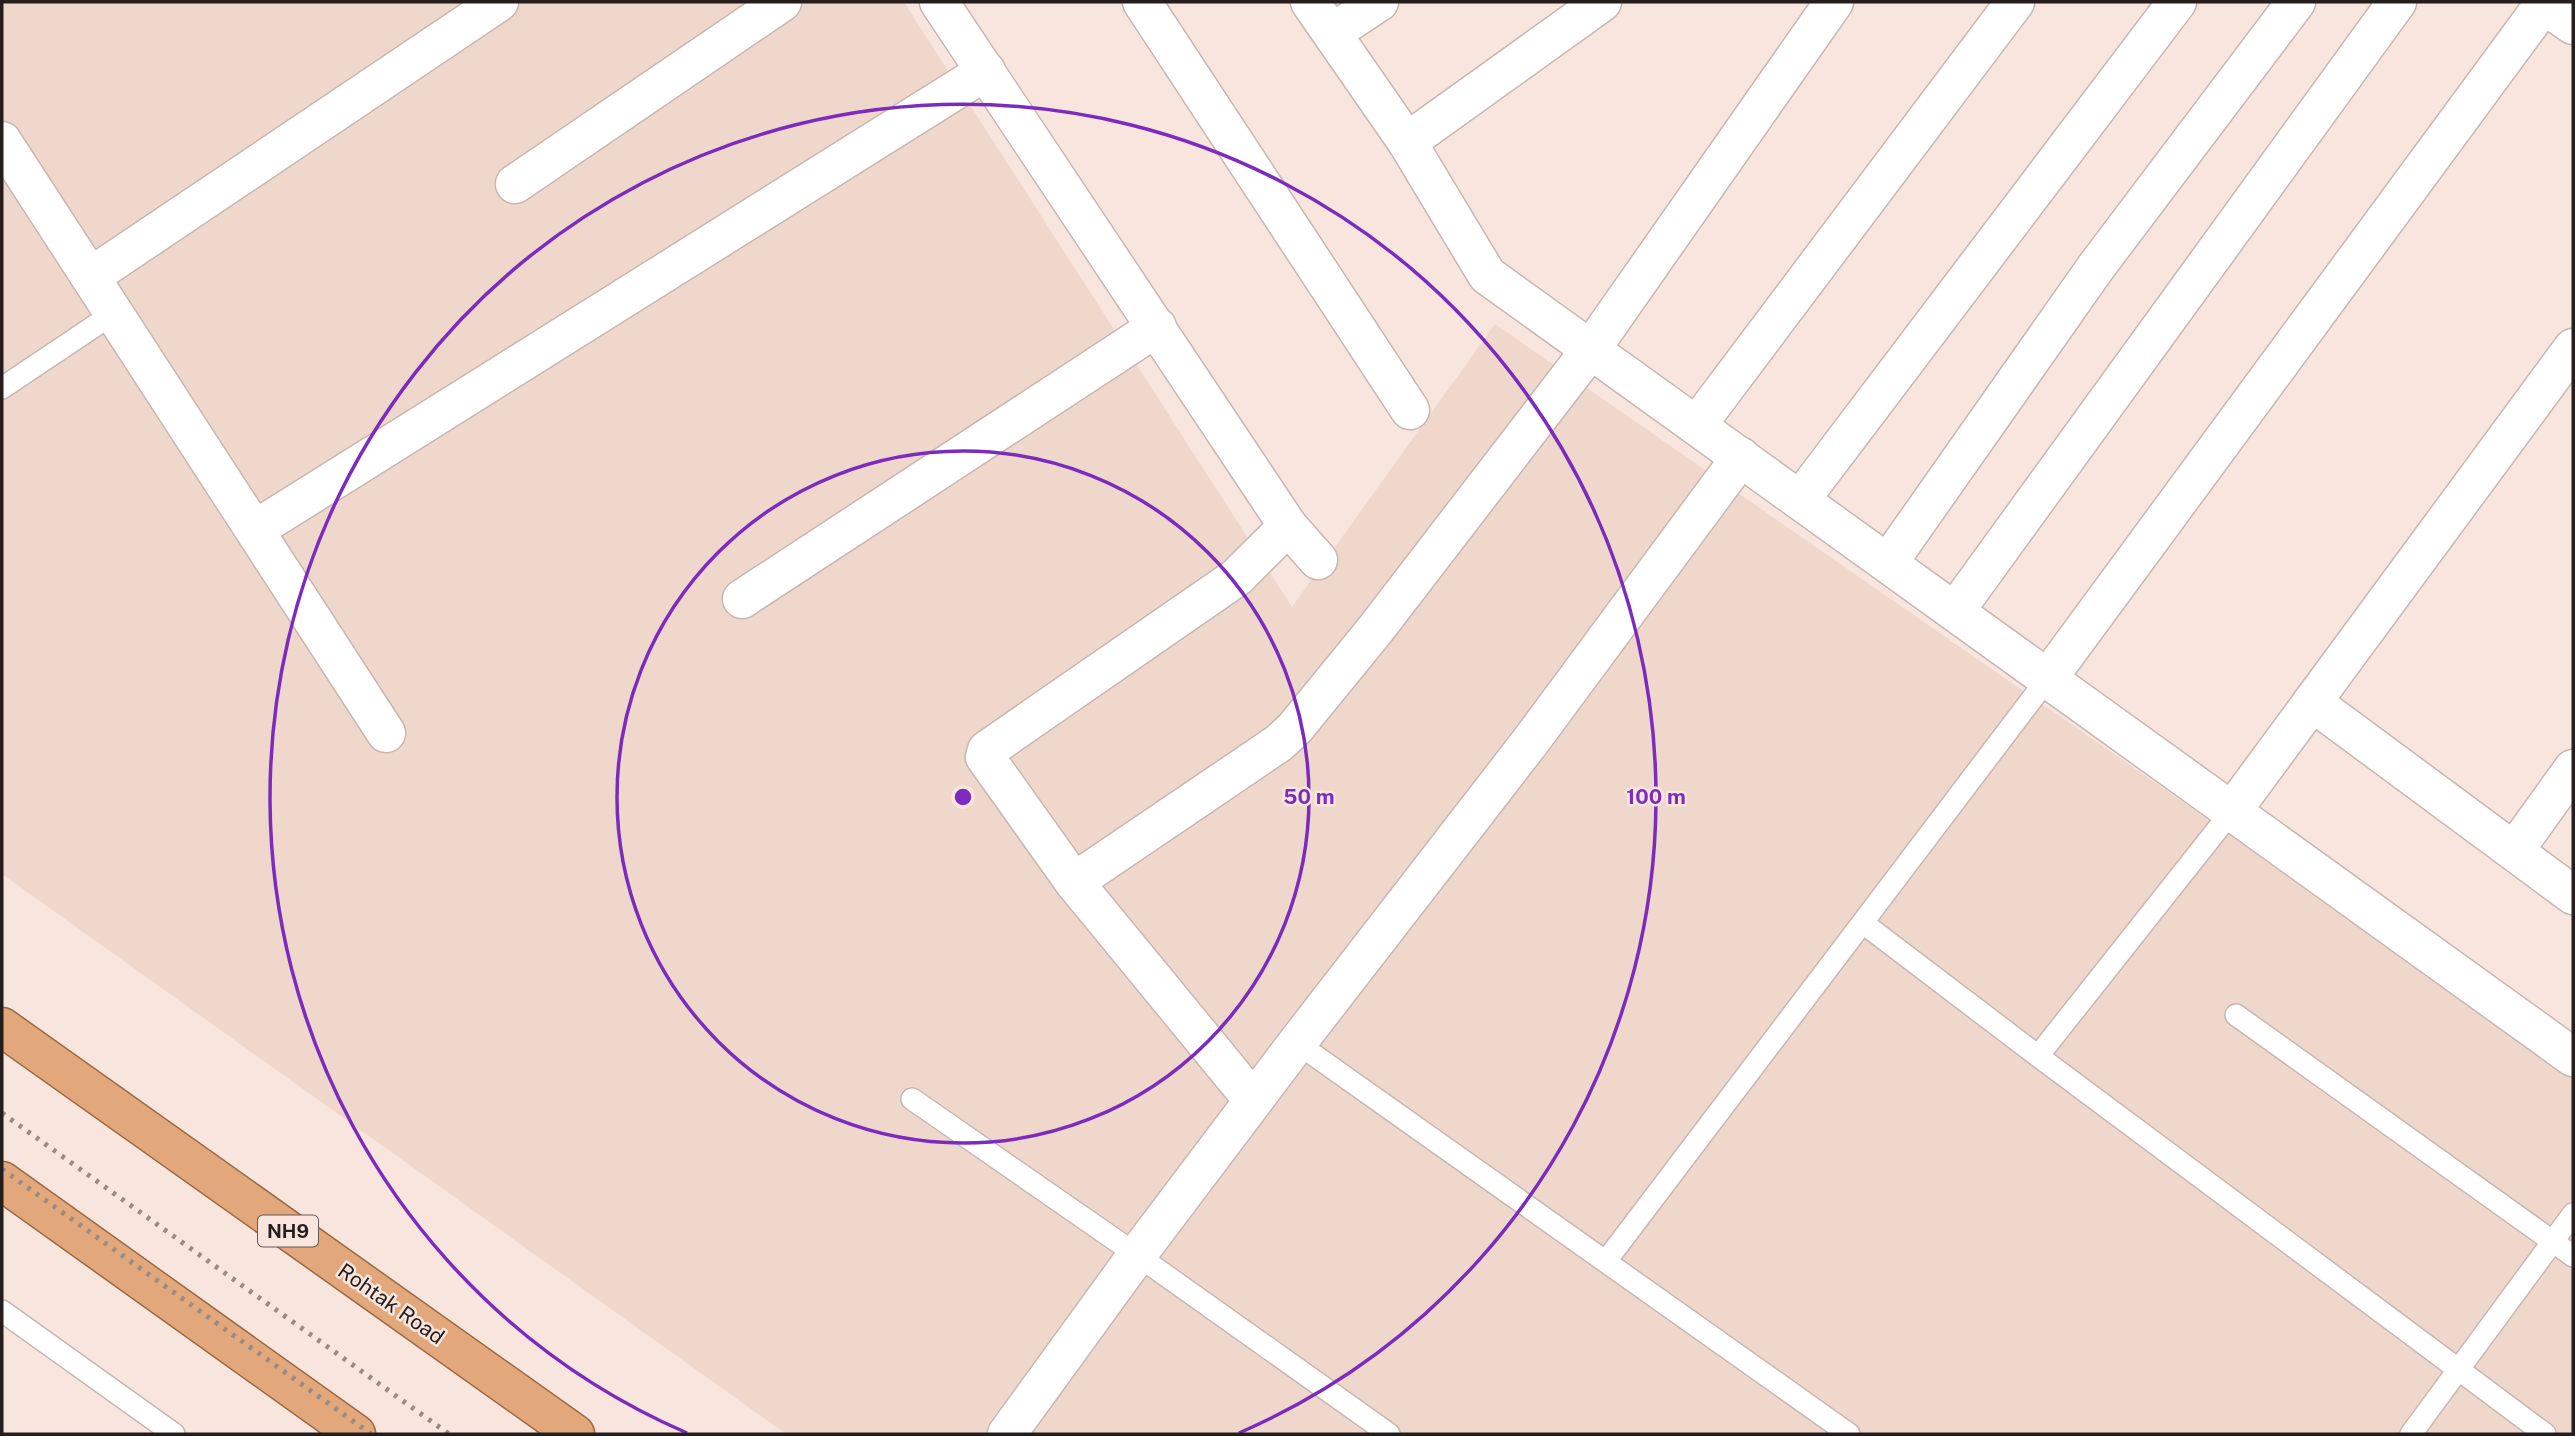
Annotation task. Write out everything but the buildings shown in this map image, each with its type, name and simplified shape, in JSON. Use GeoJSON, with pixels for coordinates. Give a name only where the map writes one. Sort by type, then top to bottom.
{"type":"FeatureCollection","features":[{"type":"Feature","properties":{"kind":"highway","name":"Rohtak Road"},"geometry":{"type":"LineString","coordinates":[[2,1027],[575,1434]]}},
{"type":"Feature","properties":{"kind":"highway"},"geometry":{"type":"LineString","coordinates":[[2,1181],[356,1434]]}},
{"type":"Feature","properties":{"kind":"street"},"geometry":{"type":"LineString","coordinates":[[90,276],[499,2]]}},
{"type":"Feature","properties":{"kind":"street"},"geometry":{"type":"LineString","coordinates":[[515,184],[782,2]]}},
{"type":"Feature","properties":{"kind":"street"},"geometry":{"type":"LineString","coordinates":[[939,2],[1288,526],[1318,560]]}},
{"type":"Feature","properties":{"kind":"street"},"geometry":{"type":"LineString","coordinates":[[1142,2],[1410,411]]}},
{"type":"Feature","properties":{"kind":"street"},"geometry":{"type":"LineString","coordinates":[[1310,2],[1407,142],[1487,275],[2573,1057]]}},
{"type":"Feature","properties":{"kind":"street"},"geometry":{"type":"LineString","coordinates":[[1332,33],[1379,2]]}},
{"type":"Feature","properties":{"kind":"street"},"geometry":{"type":"LineString","coordinates":[[1407,142],[1602,2]]}},
{"type":"Feature","properties":{"kind":"street"},"geometry":{"type":"LineString","coordinates":[[1074,882],[1279,743],[1295,728],[1375,630],[1591,349],[1834,2]]}},
{"type":"Feature","properties":{"kind":"street"},"geometry":{"type":"LineString","coordinates":[[1697,425],[2015,2]]}},
{"type":"Feature","properties":{"kind":"street"},"geometry":{"type":"LineString","coordinates":[[1800,500],[2177,2]]}},
{"type":"Feature","properties":{"kind":"street"},"geometry":{"type":"LineString","coordinates":[[1888,564],[2096,267],[2296,2]]}},
{"type":"Feature","properties":{"kind":"street"},"geometry":{"type":"LineString","coordinates":[[1955,611],[2397,2]]}},
{"type":"Feature","properties":{"kind":"street"},"geometry":{"type":"LineString","coordinates":[[2048,678],[2552,10]]}},
{"type":"Feature","properties":{"kind":"street"},"geometry":{"type":"LineString","coordinates":[[256,529],[986,71]]}},
{"type":"Feature","properties":{"kind":"street"},"geometry":{"type":"LineString","coordinates":[[2,141],[386,733]]}},
{"type":"Feature","properties":{"kind":"street"},"geometry":{"type":"LineString","coordinates":[[743,599],[1157,327]]}},
{"type":"Feature","properties":{"kind":"street"},"geometry":{"type":"LineString","coordinates":[[2232,811],[2570,358]]}},
{"type":"Feature","properties":{"kind":"street"},"geometry":{"type":"LineString","coordinates":[[1007,1434],[1253,1100],[1522,753],[1741,457]]}},
{"type":"Feature","properties":{"kind":"street"},"geometry":{"type":"LineString","coordinates":[[1253,1100],[1074,882],[985,757],[987,750],[1237,577],[1288,526]]}},
{"type":"Feature","properties":{"kind":"street"},"geometry":{"type":"LineString","coordinates":[[2312,702],[2573,895]]}},
{"type":"Feature","properties":{"kind":"street"},"geometry":{"type":"LineString","coordinates":[[2514,851],[2573,769]]}},
{"type":"Feature","properties":{"kind":"lane"},"geometry":{"type":"LineString","coordinates":[[2,388],[114,313]]}},
{"type":"Feature","properties":{"kind":"lane"},"geometry":{"type":"LineString","coordinates":[[1606,1261],[2048,678]]}},
{"type":"Feature","properties":{"kind":"lane"},"geometry":{"type":"LineString","coordinates":[[2038,1056],[2232,811]]}},
{"type":"Feature","properties":{"kind":"lane"},"geometry":{"type":"LineString","coordinates":[[1863,923],[2545,1434]]}},
{"type":"Feature","properties":{"kind":"lane"},"geometry":{"type":"LineString","coordinates":[[2236,1015],[2573,1256]]}},
{"type":"Feature","properties":{"kind":"lane"},"geometry":{"type":"LineString","coordinates":[[1297,1042],[1849,1434]]}},
{"type":"Feature","properties":{"kind":"lane"},"geometry":{"type":"LineString","coordinates":[[912,1099],[1389,1434]]}},
{"type":"Feature","properties":{"kind":"lane"},"geometry":{"type":"LineString","coordinates":[[2411,1434],[2573,1214]]}},
{"type":"Feature","properties":{"kind":"lane"},"geometry":{"type":"LineString","coordinates":[[2,1311],[174,1434]]}},
{"type":"Feature","properties":{"kind":"shaded area"},"geometry":{"type":"Polygon","coordinates":[[[2,2],[904,2],[1292,607],[1495,324],[2573,1073],[2573,1434],[786,1434],[2,874],[2,2]]]}},
{"type":"Feature","properties":{"kind":"railway"},"geometry":{"type":"LineString","coordinates":[[2,1113],[449,1434]]}},
{"type":"Feature","properties":{"kind":"railway"},"geometry":{"type":"LineString","coordinates":[[2,1169],[371,1434]]}}]}
